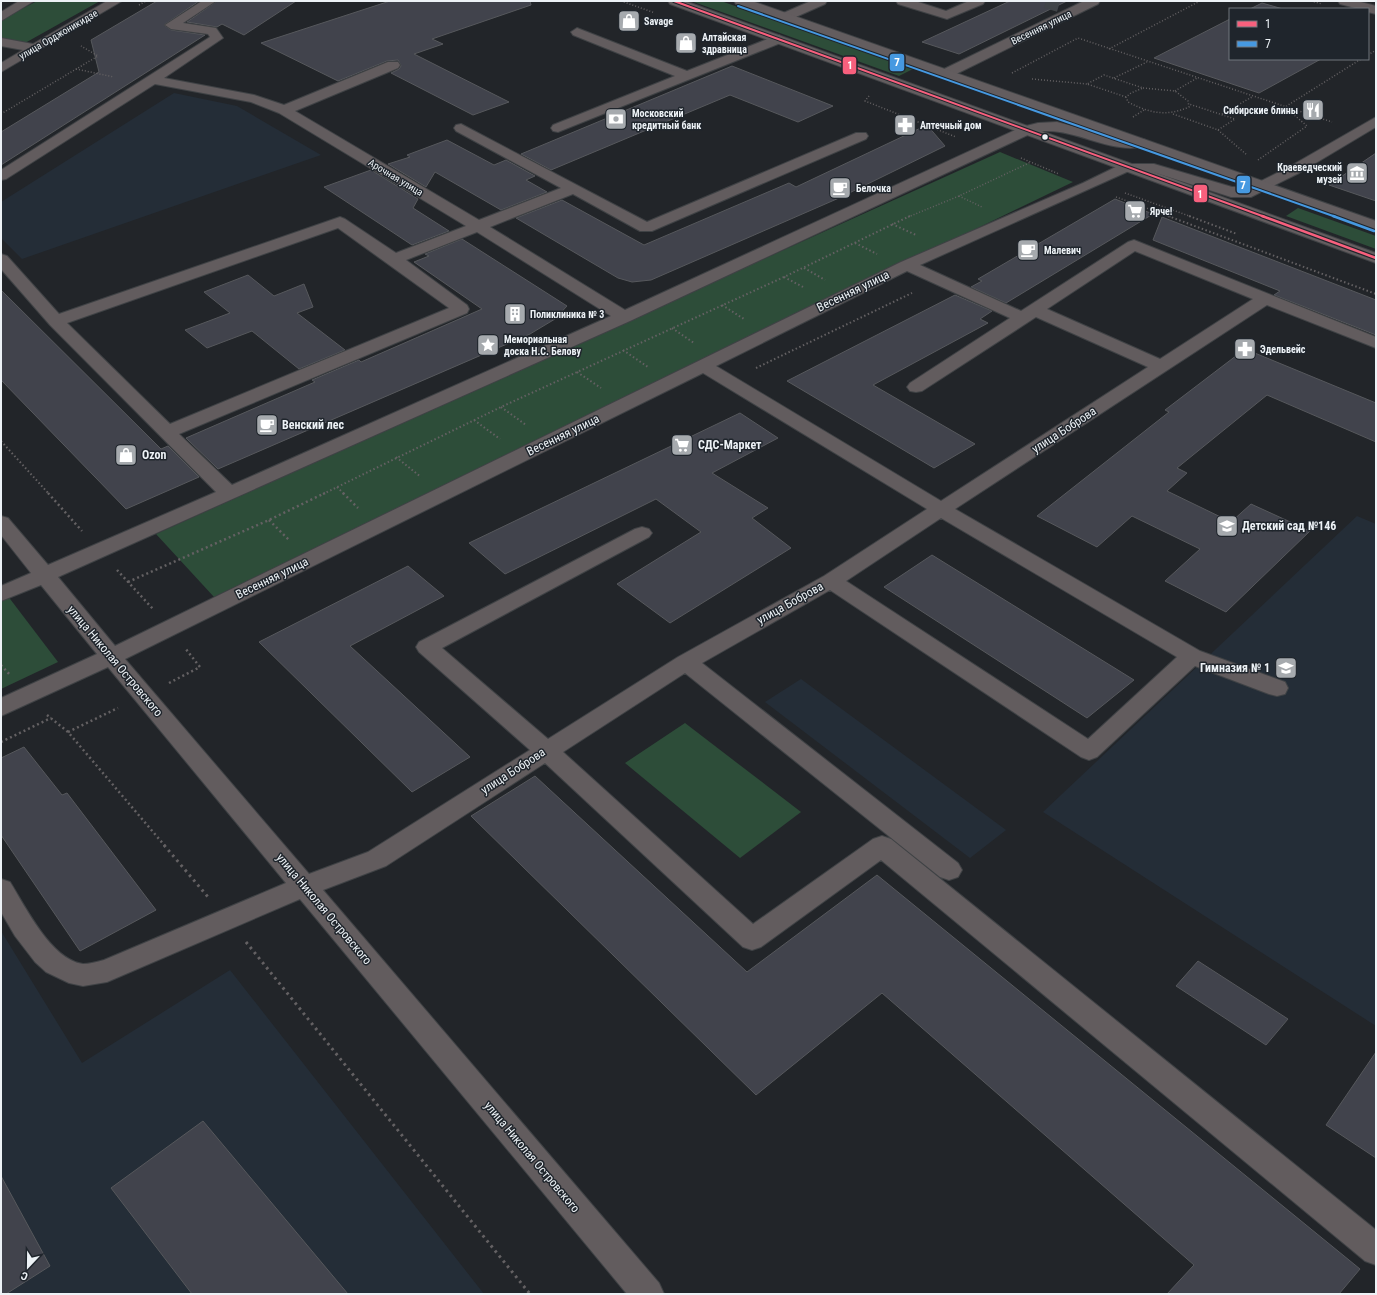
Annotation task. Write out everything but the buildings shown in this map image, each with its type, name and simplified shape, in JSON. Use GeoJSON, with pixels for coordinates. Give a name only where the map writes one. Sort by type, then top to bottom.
{"type":"FeatureCollection","features":[{"type":"Feature","properties":{"kind":"main road"},"geometry":{"type":"LineString","coordinates":[[674,1],[1376,258]]}},
{"type":"Feature","properties":{"kind":"main road"},"geometry":{"type":"LineString","coordinates":[[740,1],[1376,226]]}},
{"type":"Feature","properties":{"kind":"street"},"geometry":{"type":"LineString","coordinates":[[1,17],[28,1]]}},
{"type":"Feature","properties":{"kind":"street","name":"улица Орджоникидзе"},"geometry":{"type":"LineString","coordinates":[[1,68],[116,1]]}},
{"type":"Feature","properties":{"kind":"street"},"geometry":{"type":"LineString","coordinates":[[1,176],[217,38],[212,32],[171,25],[210,1]]}},
{"type":"Feature","properties":{"kind":"street"},"geometry":{"type":"LineString","coordinates":[[785,17],[821,1]]}},
{"type":"Feature","properties":{"kind":"street"},"geometry":{"type":"LineString","coordinates":[[902,1],[947,16],[979,1]]}},
{"type":"Feature","properties":{"kind":"street","name":"Весенняя улица"},"geometry":{"type":"LineString","coordinates":[[945,74],[1094,1]]}},
{"type":"Feature","properties":{"kind":"street"},"geometry":{"type":"LineString","coordinates":[[1344,1],[1369,8]]}},
{"type":"Feature","properties":{"kind":"street"},"geometry":{"type":"LineString","coordinates":[[1059,5],[1076,10]]}},
{"type":"Feature","properties":{"kind":"street"},"geometry":{"type":"LineString","coordinates":[[577,32],[687,76]]}},
{"type":"Feature","properties":{"kind":"street"},"geometry":{"type":"LineString","coordinates":[[558,128],[779,39]]}},
{"type":"Feature","properties":{"kind":"street"},"geometry":{"type":"LineString","coordinates":[[1,42],[35,48]]}},
{"type":"Feature","properties":{"kind":"street"},"geometry":{"type":"LineString","coordinates":[[284,110],[393,65]]}},
{"type":"Feature","properties":{"kind":"street","name":"Арочная улица"},"geometry":{"type":"LineString","coordinates":[[151,79],[254,99],[284,110],[624,316]]}},
{"type":"Feature","properties":{"kind":"street"},"geometry":{"type":"LineString","coordinates":[[1,594],[229,494],[624,316],[1027,130],[1047,125],[1058,126],[1106,140],[1141,143]]}},
{"type":"Feature","properties":{"kind":"street"},"geometry":{"type":"LineString","coordinates":[[1126,167],[1139,166],[1162,170],[1231,192],[1250,192],[1264,186],[1371,126]]}},
{"type":"Feature","properties":{"kind":"street"},"geometry":{"type":"LineString","coordinates":[[461,128],[646,228],[861,136]]}},
{"type":"Feature","properties":{"kind":"street","name":"Весенняя улица"},"geometry":{"type":"LineString","coordinates":[[1,708],[111,656],[702,356],[1088,186],[1126,167]]}},
{"type":"Feature","properties":{"kind":"street"},"geometry":{"type":"LineString","coordinates":[[394,259],[573,189]]}},
{"type":"Feature","properties":{"kind":"street"},"geometry":{"type":"LineString","coordinates":[[56,322],[340,222],[394,259],[461,309],[168,432]]}},
{"type":"Feature","properties":{"kind":"street"},"geometry":{"type":"LineString","coordinates":[[916,387],[1134,245],[1264,299],[1376,343]]}},
{"type":"Feature","properties":{"kind":"street"},"geometry":{"type":"LineString","coordinates":[[1,258],[56,322],[229,494]]}},
{"type":"Feature","properties":{"kind":"street"},"geometry":{"type":"LineString","coordinates":[[906,265],[1161,366]]}},
{"type":"Feature","properties":{"kind":"street","name":"улица Боброва"},"geometry":{"type":"LineString","coordinates":[[1,889],[32,942],[61,967],[83,975],[108,971],[305,886],[377,860],[546,750],[686,662],[831,580],[942,510],[1264,299]]}},
{"type":"Feature","properties":{"kind":"street"},"geometry":{"type":"LineString","coordinates":[[702,356],[942,510],[1192,656],[1277,688]]}},
{"type":"Feature","properties":{"kind":"street","name":"улица Николая Островского"},"geometry":{"type":"LineString","coordinates":[[1,522],[111,656],[648,1294]]}},
{"type":"Feature","properties":{"kind":"street"},"geometry":{"type":"LineString","coordinates":[[642,533],[427,647],[546,750],[752,939],[882,846],[1376,1250]]}},
{"type":"Feature","properties":{"kind":"street"},"geometry":{"type":"LineString","coordinates":[[831,580],[1089,751],[1192,656]]}},
{"type":"Feature","properties":{"kind":"street"},"geometry":{"type":"LineString","coordinates":[[686,662],[950,870]]}},
{"type":"Feature","properties":{"kind":"path"},"geometry":{"type":"LineString","coordinates":[[1109,49],[1200,1]]}},
{"type":"Feature","properties":{"kind":"path"},"geometry":{"type":"LineString","coordinates":[[1012,73],[1078,38],[1285,107],[1371,126]]}},
{"type":"Feature","properties":{"kind":"path"},"geometry":{"type":"LineString","coordinates":[[1,114],[98,56],[80,45]]}},
{"type":"Feature","properties":{"kind":"path"},"geometry":{"type":"LineString","coordinates":[[1285,107],[1359,60]]}},
{"type":"Feature","properties":{"kind":"path"},"geometry":{"type":"LineString","coordinates":[[1114,78],[1147,62]]}},
{"type":"Feature","properties":{"kind":"path"},"geometry":{"type":"LineString","coordinates":[[1087,84],[1104,75],[1144,88],[1175,92],[1185,97],[1189,104],[1236,119],[1218,130]]}},
{"type":"Feature","properties":{"kind":"path"},"geometry":{"type":"LineString","coordinates":[[1175,92],[1197,78]]}},
{"type":"Feature","properties":{"kind":"path"},"geometry":{"type":"LineString","coordinates":[[1027,79],[1087,84],[1126,97],[1128,102],[1153,113],[1173,114],[1218,130],[1250,158]]}},
{"type":"Feature","properties":{"kind":"path"},"geometry":{"type":"LineString","coordinates":[[1126,97],[1138,89],[1144,88]]}},
{"type":"Feature","properties":{"kind":"path"},"geometry":{"type":"LineString","coordinates":[[870,94],[864,101],[958,137]]}},
{"type":"Feature","properties":{"kind":"path"},"geometry":{"type":"LineString","coordinates":[[1222,114],[1253,97]]}},
{"type":"Feature","properties":{"kind":"path"},"geometry":{"type":"LineString","coordinates":[[1173,114],[1189,107],[1189,104]]}},
{"type":"Feature","properties":{"kind":"path"},"geometry":{"type":"LineString","coordinates":[[1255,162],[1308,126],[1285,107]]}},
{"type":"Feature","properties":{"kind":"path"},"geometry":{"type":"LineString","coordinates":[[1130,119],[1145,110]]}},
{"type":"Feature","properties":{"kind":"path"},"geometry":{"type":"LineString","coordinates":[[1016,156],[1062,175]]}},
{"type":"Feature","properties":{"kind":"path"},"geometry":{"type":"LineString","coordinates":[[128,582],[269,520],[501,407],[804,268],[892,224],[958,196],[1031,162]]}},
{"type":"Feature","properties":{"kind":"path"},"geometry":{"type":"LineString","coordinates":[[1119,191],[1237,234]]}},
{"type":"Feature","properties":{"kind":"path"},"geometry":{"type":"LineString","coordinates":[[1111,195],[1376,294]]}},
{"type":"Feature","properties":{"kind":"path"},"geometry":{"type":"LineString","coordinates":[[958,196],[988,210]]}},
{"type":"Feature","properties":{"kind":"path"},"geometry":{"type":"LineString","coordinates":[[892,224],[918,236]]}},
{"type":"Feature","properties":{"kind":"path"},"geometry":{"type":"LineString","coordinates":[[854,243],[879,255]]}},
{"type":"Feature","properties":{"kind":"path"},"geometry":{"type":"LineString","coordinates":[[804,268],[831,283]]}},
{"type":"Feature","properties":{"kind":"path"},"geometry":{"type":"LineString","coordinates":[[784,277],[807,289]]}},
{"type":"Feature","properties":{"kind":"path"},"geometry":{"type":"LineString","coordinates":[[722,305],[748,322]]}},
{"type":"Feature","properties":{"kind":"path"},"geometry":{"type":"LineString","coordinates":[[672,328],[702,356]]}},
{"type":"Feature","properties":{"kind":"path"},"geometry":{"type":"LineString","coordinates":[[623,350],[652,369]]}},
{"type":"Feature","properties":{"kind":"path"},"geometry":{"type":"LineString","coordinates":[[577,372],[606,392]]}},
{"type":"Feature","properties":{"kind":"path"},"geometry":{"type":"LineString","coordinates":[[501,407],[531,429]]}},
{"type":"Feature","properties":{"kind":"path"},"geometry":{"type":"LineString","coordinates":[[474,420],[505,443]]}},
{"type":"Feature","properties":{"kind":"path"},"geometry":{"type":"LineString","coordinates":[[1,441],[85,534]]}},
{"type":"Feature","properties":{"kind":"path"},"geometry":{"type":"LineString","coordinates":[[396,457],[424,480]]}},
{"type":"Feature","properties":{"kind":"path"},"geometry":{"type":"LineString","coordinates":[[337,487],[362,511]]}},
{"type":"Feature","properties":{"kind":"path"},"geometry":{"type":"LineString","coordinates":[[269,520],[291,542]]}},
{"type":"Feature","properties":{"kind":"path"},"geometry":{"type":"LineString","coordinates":[[1,742],[51,718]]}},
{"type":"Feature","properties":{"kind":"path"},"geometry":{"type":"LineString","coordinates":[[68,732],[281,984],[530,1294]]}},
{"type":"Feature","properties":{"kind":"shaded area"},"geometry":{"type":"Polygon","coordinates":[[[174,93],[237,106],[321,155],[22,259],[1,238],[1,202],[174,93]]]}},
{"type":"Feature","properties":{"kind":"shaded area","name":"Гимназия № 1"},"geometry":{"type":"Polygon","coordinates":[[[1357,516],[1376,524],[1376,1026],[1043,812],[1357,516]]]}},
{"type":"Feature","properties":{"kind":"shaded area"},"geometry":{"type":"Polygon","coordinates":[[[801,679],[1006,830],[970,858],[765,702],[801,679]]]}},
{"type":"Feature","properties":{"kind":"shaded area"},"geometry":{"type":"Polygon","coordinates":[[[1,931],[82,1063],[230,970],[484,1294],[1,1294],[1,931]]]}},
{"type":"Feature","properties":{"kind":"green space"},"geometry":{"type":"Polygon","coordinates":[[[37,1],[100,1],[25,43],[1,38],[1,20],[37,1]]]}},
{"type":"Feature","properties":{"kind":"green space"},"geometry":{"type":"Polygon","coordinates":[[[691,1],[721,1],[913,69],[899,76],[691,1]]]}},
{"type":"Feature","properties":{"kind":"green space"},"geometry":{"type":"Polygon","coordinates":[[[1000,152],[1073,182],[214,597],[156,534],[1000,152]]]}},
{"type":"Feature","properties":{"kind":"green space"},"geometry":{"type":"Polygon","coordinates":[[[1298,208],[1376,236],[1376,249],[1286,216],[1298,208]]]}},
{"type":"Feature","properties":{"kind":"green space"},"geometry":{"type":"Polygon","coordinates":[[[1,587],[58,662],[1,689],[1,587]]]}},
{"type":"Feature","properties":{"kind":"green space"},"geometry":{"type":"Polygon","coordinates":[[[685,723],[801,812],[740,858],[625,763],[685,723]]]}},
{"type":"Feature","properties":{"kind":"tunnel"},"geometry":{"type":"LineString","coordinates":[[1046,1],[1059,5]]}},
{"type":"Feature","properties":{"kind":"transit line","name":"1"},"geometry":{"type":"LineString","coordinates":[[674,1],[1376,258]]}},
{"type":"Feature","properties":{"kind":"transit line","name":"7"},"geometry":{"type":"LineString","coordinates":[[738,6],[1374,231]]}},
{"type":"Feature","properties":{"kind":"place","name":"Savage"},"geometry":{"type":"Point","coordinates":[629,21]}},
{"type":"Feature","properties":{"kind":"place","name":"Алтайская здравница"},"geometry":{"type":"Point","coordinates":[686,43]}},
{"type":"Feature","properties":{"kind":"place","name":"Сибирские блины"},"geometry":{"type":"Point","coordinates":[1313,110]}},
{"type":"Feature","properties":{"kind":"place","name":"Московский кредитный банк"},"geometry":{"type":"Point","coordinates":[616,119]}},
{"type":"Feature","properties":{"kind":"place","name":"Аптечный дом"},"geometry":{"type":"Point","coordinates":[905,125]}},
{"type":"Feature","properties":{"kind":"place","name":"Краеведческий музей"},"geometry":{"type":"Point","coordinates":[1357,173]}},
{"type":"Feature","properties":{"kind":"place","name":"Белочка"},"geometry":{"type":"Point","coordinates":[840,188]}},
{"type":"Feature","properties":{"kind":"place","name":"Ярче!"},"geometry":{"type":"Point","coordinates":[1135,211]}},
{"type":"Feature","properties":{"kind":"place","name":"Малевич"},"geometry":{"type":"Point","coordinates":[1028,250]}},
{"type":"Feature","properties":{"kind":"place","name":"Поликлиника № 3"},"geometry":{"type":"Point","coordinates":[515,314]}},
{"type":"Feature","properties":{"kind":"place","name":"Мемориальная доска Н.С. Белову"},"geometry":{"type":"Point","coordinates":[488,345]}},
{"type":"Feature","properties":{"kind":"place","name":"Эдельвейс"},"geometry":{"type":"Point","coordinates":[1245,349]}},
{"type":"Feature","properties":{"kind":"place","name":"Венский лес"},"geometry":{"type":"Point","coordinates":[267,425]}},
{"type":"Feature","properties":{"kind":"place","name":"СДС-Маркет"},"geometry":{"type":"Point","coordinates":[682,445]}},
{"type":"Feature","properties":{"kind":"place","name":"Ozon"},"geometry":{"type":"Point","coordinates":[126,455]}},
{"type":"Feature","properties":{"kind":"place","name":"Детский сад №146"},"geometry":{"type":"Point","coordinates":[1227,526]}},
{"type":"Feature","properties":{"kind":"place","name":"Гимназия № 1"},"geometry":{"type":"Point","coordinates":[1286,668]}}]}
